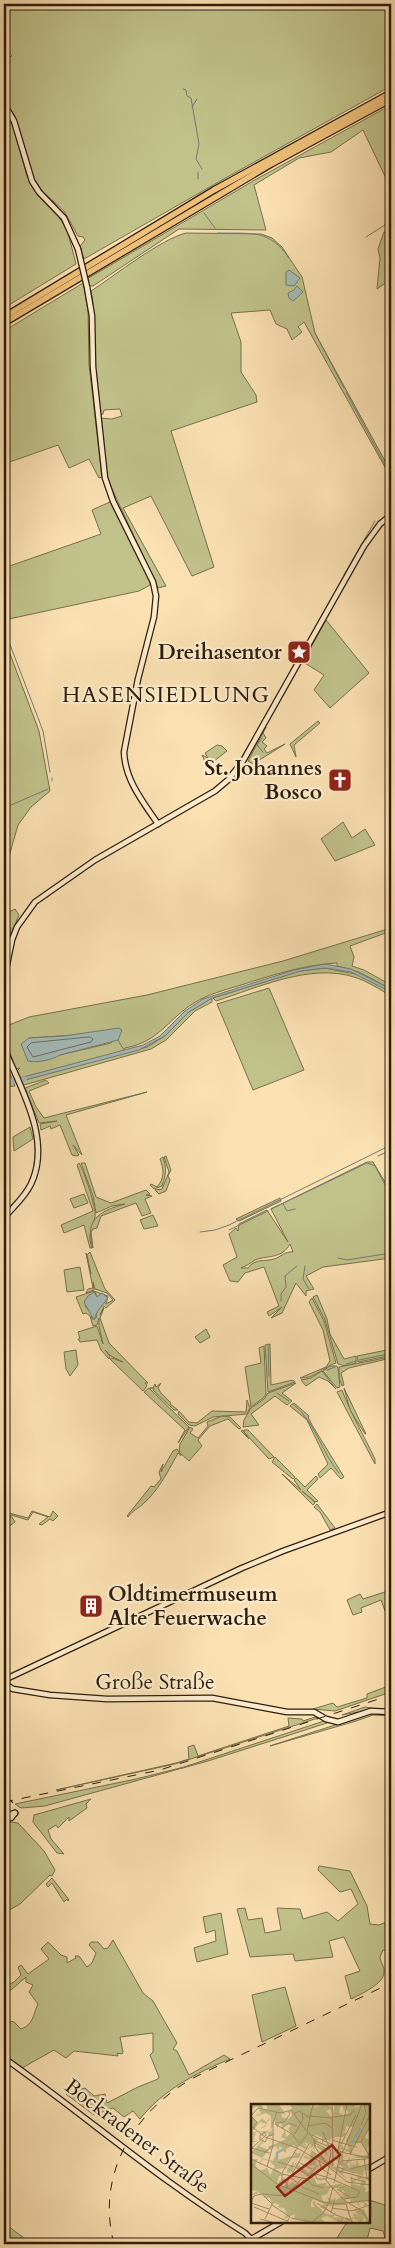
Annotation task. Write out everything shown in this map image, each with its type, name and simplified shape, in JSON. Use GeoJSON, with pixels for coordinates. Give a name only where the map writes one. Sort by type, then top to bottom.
{"type":"FeatureCollection","features":[{"type":"Feature","properties":{"kind":"highway"},"geometry":{"type":"LineString","coordinates":[[4,317],[214,190],[391,93]]}},
{"type":"Feature","properties":{"kind":"highway"},"geometry":{"type":"LineString","coordinates":[[4,323],[256,173],[391,99]]}},
{"type":"Feature","properties":{"kind":"main road"},"geometry":{"type":"LineString","coordinates":[[4,104],[14,121],[32,181],[39,192],[64,218],[78,249],[92,316],[93,367],[105,478],[113,501],[148,571],[155,591],[154,617],[136,688],[124,762],[134,786],[158,824]]}},
{"type":"Feature","properties":{"kind":"main road"},"geometry":{"type":"LineString","coordinates":[[4,979],[12,940],[17,927],[35,902],[95,860],[215,791],[236,771],[364,546],[380,524],[391,515]]}},
{"type":"Feature","properties":{"kind":"main road"},"geometry":{"type":"LineString","coordinates":[[4,1048],[38,1134],[39,1153],[31,1184],[4,1218]]}},
{"type":"Feature","properties":{"kind":"main road"},"geometry":{"type":"LineString","coordinates":[[5,1679],[248,1566],[391,1512]]}},
{"type":"Feature","properties":{"kind":"main road","name":"Große Straße"},"geometry":{"type":"LineString","coordinates":[[5,1679],[8,1686],[14,1689],[50,1695],[107,1699],[212,1698],[280,1711],[314,1712],[326,1719],[338,1722],[371,1711],[391,1712]]}},
{"type":"Feature","properties":{"kind":"main road"},"geometry":{"type":"LineString","coordinates":[[4,1799],[7,1805],[15,1809],[15,1814],[11,1818],[4,1816],[7,1805]]}},
{"type":"Feature","properties":{"kind":"main road","name":"Bockradener Straße"},"geometry":{"type":"LineString","coordinates":[[4,2058],[53,2092],[196,2201],[245,2233],[256,2244]]}},
{"type":"Feature","properties":{"kind":"main road"},"geometry":{"type":"LineString","coordinates":[[370,2169],[391,2156]]}},
{"type":"Feature","properties":{"kind":"main road"},"geometry":{"type":"LineString","coordinates":[[243,2244],[278,2223]]}},
{"type":"Feature","properties":{"kind":"green space"},"geometry":{"type":"Polygon","coordinates":[[[4,4],[391,4],[391,86],[84,259],[80,246],[85,240],[83,237],[78,236],[64,211],[43,192],[33,178],[15,116],[4,99],[4,59],[12,56],[9,52],[4,51],[4,4]]]}},
{"type":"Feature","properties":{"kind":"green space"},"geometry":{"type":"Polygon","coordinates":[[[391,105],[391,189],[363,130],[331,152],[299,158],[254,185],[266,230],[179,229],[93,286],[89,286],[87,279],[253,181],[391,105]]]}},
{"type":"Feature","properties":{"kind":"green space"},"geometry":{"type":"Polygon","coordinates":[[[4,108],[12,123],[27,176],[37,193],[54,210],[67,229],[76,264],[4,308],[4,108]]]}},
{"type":"Feature","properties":{"kind":"green space"},"geometry":{"type":"Polygon","coordinates":[[[384,232],[391,237],[391,279],[377,289],[380,258],[378,249],[384,232]]]}},
{"type":"Feature","properties":{"kind":"green space"},"geometry":{"type":"Polygon","coordinates":[[[186,233],[261,234],[272,238],[282,247],[302,277],[315,333],[391,472],[391,478],[304,322],[298,327],[302,332],[292,340],[287,329],[276,324],[270,310],[231,313],[241,342],[241,372],[256,395],[257,402],[171,431],[214,567],[192,576],[151,496],[123,508],[166,586],[158,588],[106,476],[100,418],[112,419],[122,416],[120,409],[104,410],[103,414],[99,415],[94,368],[94,314],[91,291],[164,242],[186,233]]]}},
{"type":"Feature","properties":{"kind":"green space"},"geometry":{"type":"Polygon","coordinates":[[[83,283],[88,311],[89,365],[102,477],[99,478],[89,459],[69,468],[58,445],[4,464],[4,331],[83,283]]]}},
{"type":"Feature","properties":{"kind":"green space"},"geometry":{"type":"Polygon","coordinates":[[[110,502],[150,580],[150,585],[139,591],[4,620],[4,568],[101,534],[92,510],[110,502]]]}},
{"type":"Feature","properties":{"kind":"green space"},"geometry":{"type":"Polygon","coordinates":[[[326,620],[369,673],[330,708],[314,690],[324,675],[303,662],[326,620]]]}},
{"type":"Feature","properties":{"kind":"green space"},"geometry":{"type":"Polygon","coordinates":[[[4,638],[39,731],[50,791],[31,807],[18,825],[4,874],[4,638]]]}},
{"type":"Feature","properties":{"kind":"green space"},"geometry":{"type":"Polygon","coordinates":[[[318,721],[320,723],[294,745],[296,757],[290,744],[318,721]]]}},
{"type":"Feature","properties":{"kind":"green space"},"geometry":{"type":"Polygon","coordinates":[[[266,727],[263,733],[266,738],[262,742],[267,746],[264,749],[267,753],[285,744],[253,764],[248,761],[266,727]]]}},
{"type":"Feature","properties":{"kind":"green space"},"geometry":{"type":"Polygon","coordinates":[[[217,745],[222,746],[227,751],[209,765],[206,764],[202,755],[208,758],[205,753],[217,745]]]}},
{"type":"Feature","properties":{"kind":"green space"},"geometry":{"type":"Polygon","coordinates":[[[343,822],[352,838],[365,829],[375,845],[335,861],[321,839],[343,822]]]}},
{"type":"Feature","properties":{"kind":"green space"},"geometry":{"type":"Polygon","coordinates":[[[15,909],[19,915],[8,941],[11,928],[6,924],[5,914],[15,909]]]}},
{"type":"Feature","properties":{"kind":"green space"},"geometry":{"type":"Polygon","coordinates":[[[391,928],[391,931],[350,946],[354,957],[352,966],[364,970],[391,985],[391,989],[359,972],[337,966],[337,963],[288,971],[205,997],[185,1009],[155,1035],[137,1045],[125,1048],[125,1051],[20,1078],[17,1071],[20,1068],[16,1069],[6,1042],[4,1027],[29,1017],[147,995],[283,961],[391,928]],[[121,1032],[29,1038],[60,1055],[111,1043],[121,1032]]]}},
{"type":"Feature","properties":{"kind":"green space"},"geometry":{"type":"Polygon","coordinates":[[[325,968],[360,975],[391,992],[391,996],[354,977],[337,973],[320,973],[284,979],[216,1001],[213,998],[300,971],[325,968]]]}},
{"type":"Feature","properties":{"kind":"green space"},"geometry":{"type":"Polygon","coordinates":[[[269,988],[304,1070],[253,1090],[217,1004],[269,988]]]}},
{"type":"Feature","properties":{"kind":"green space"},"geometry":{"type":"Polygon","coordinates":[[[212,998],[212,1002],[195,1011],[166,1040],[151,1049],[24,1085],[21,1081],[147,1047],[165,1036],[189,1012],[212,998]]]}},
{"type":"Feature","properties":{"kind":"green space"},"geometry":{"type":"Polygon","coordinates":[[[4,1059],[15,1086],[4,1087],[4,1076],[7,1075],[4,1059]]]}},
{"type":"Feature","properties":{"kind":"green space"},"geometry":{"type":"Polygon","coordinates":[[[46,1080],[49,1083],[29,1091],[36,1107],[44,1118],[147,1092],[66,1115],[82,1155],[73,1145],[79,1155],[77,1156],[72,1155],[60,1125],[51,1129],[50,1126],[41,1130],[40,1124],[57,1121],[39,1123],[25,1088],[46,1080]]]}},
{"type":"Feature","properties":{"kind":"green space"},"geometry":{"type":"Polygon","coordinates":[[[30,1127],[33,1139],[14,1151],[13,1137],[30,1127]]]}},
{"type":"Feature","properties":{"kind":"green space"},"geometry":{"type":"Polygon","coordinates":[[[166,1156],[171,1170],[168,1176],[170,1180],[166,1191],[159,1194],[155,1190],[162,1189],[169,1172],[164,1157],[166,1156]]]}},
{"type":"Feature","properties":{"kind":"green space"},"geometry":{"type":"Polygon","coordinates":[[[163,1157],[165,1168],[162,1186],[154,1189],[150,1185],[157,1187],[163,1177],[160,1159],[163,1157]]]}},
{"type":"Feature","properties":{"kind":"green space"},"geometry":{"type":"Polygon","coordinates":[[[367,1162],[373,1162],[391,1192],[391,1258],[323,1267],[306,1276],[314,1289],[306,1291],[306,1296],[296,1283],[282,1313],[271,1318],[282,1307],[269,1316],[267,1312],[279,1306],[264,1267],[245,1273],[238,1282],[230,1281],[223,1265],[237,1257],[229,1234],[236,1228],[238,1231],[239,1224],[267,1210],[288,1242],[271,1209],[367,1162]],[[290,1244],[287,1249],[279,1254],[255,1260],[241,1268],[248,1268],[254,1263],[274,1259],[288,1252],[293,1252],[290,1244]]]}},
{"type":"Feature","properties":{"kind":"green space"},"geometry":{"type":"Polygon","coordinates":[[[79,1163],[94,1206],[95,1217],[90,1236],[92,1248],[90,1248],[84,1225],[64,1233],[61,1225],[93,1211],[77,1165],[79,1163]]]}},
{"type":"Feature","properties":{"kind":"green space"},"geometry":{"type":"Polygon","coordinates":[[[81,1163],[85,1163],[96,1197],[111,1203],[146,1190],[150,1194],[146,1195],[152,1196],[145,1199],[151,1213],[142,1216],[136,1203],[101,1216],[97,1228],[91,1232],[93,1222],[97,1217],[109,1209],[125,1204],[112,1206],[96,1213],[93,1196],[81,1163]]]}},
{"type":"Feature","properties":{"kind":"green space"},"geometry":{"type":"Polygon","coordinates":[[[84,1194],[88,1203],[74,1208],[70,1199],[84,1194]]]}},
{"type":"Feature","properties":{"kind":"green space"},"geometry":{"type":"Polygon","coordinates":[[[280,1198],[281,1201],[239,1221],[236,1219],[280,1198]]]}},
{"type":"Feature","properties":{"kind":"green space"},"geometry":{"type":"Polygon","coordinates":[[[153,1215],[158,1226],[144,1229],[140,1220],[153,1215]]]}},
{"type":"Feature","properties":{"kind":"green space"},"geometry":{"type":"Polygon","coordinates":[[[90,1252],[105,1289],[115,1300],[106,1308],[104,1306],[100,1315],[104,1308],[100,1318],[109,1343],[148,1383],[145,1383],[147,1386],[143,1391],[110,1359],[123,1362],[111,1356],[105,1350],[110,1356],[109,1359],[101,1350],[97,1340],[80,1342],[78,1339],[80,1339],[78,1332],[97,1326],[103,1344],[99,1318],[97,1325],[93,1326],[90,1316],[86,1313],[83,1314],[76,1297],[94,1291],[103,1294],[97,1297],[95,1292],[88,1296],[85,1306],[91,1313],[92,1319],[96,1318],[97,1312],[107,1297],[104,1294],[108,1296],[106,1304],[113,1300],[107,1293],[95,1289],[93,1282],[94,1290],[86,1293],[88,1289],[93,1288],[86,1253],[91,1274],[87,1255],[90,1252]]]}},
{"type":"Feature","properties":{"kind":"green space"},"geometry":{"type":"Polygon","coordinates":[[[80,1267],[84,1290],[67,1292],[64,1270],[80,1267]]]}},
{"type":"Feature","properties":{"kind":"green space"},"geometry":{"type":"Polygon","coordinates":[[[317,1295],[327,1319],[330,1334],[344,1359],[356,1356],[356,1363],[346,1366],[338,1364],[325,1320],[313,1297],[317,1295]]]}},
{"type":"Feature","properties":{"kind":"green space"},"geometry":{"type":"Polygon","coordinates":[[[312,1298],[324,1321],[336,1363],[315,1375],[300,1378],[326,1367],[330,1361],[323,1330],[309,1302],[312,1298]]]}},
{"type":"Feature","properties":{"kind":"green space"},"geometry":{"type":"Polygon","coordinates":[[[206,1329],[210,1337],[200,1343],[195,1337],[206,1329]]]}},
{"type":"Feature","properties":{"kind":"green space"},"geometry":{"type":"Polygon","coordinates":[[[270,1344],[271,1385],[293,1380],[295,1382],[268,1392],[265,1345],[270,1344]]]}},
{"type":"Feature","properties":{"kind":"green space"},"geometry":{"type":"Polygon","coordinates":[[[264,1346],[266,1394],[251,1407],[245,1367],[261,1363],[259,1348],[264,1346]]]}},
{"type":"Feature","properties":{"kind":"green space"},"geometry":{"type":"Polygon","coordinates":[[[76,1350],[78,1365],[70,1376],[66,1369],[64,1352],[76,1350]]]}},
{"type":"Feature","properties":{"kind":"green space"},"geometry":{"type":"Polygon","coordinates":[[[387,1350],[390,1355],[388,1356],[358,1362],[357,1356],[387,1350]]]}},
{"type":"Feature","properties":{"kind":"green space"},"geometry":{"type":"Polygon","coordinates":[[[390,1357],[349,1368],[341,1373],[344,1385],[342,1386],[339,1378],[339,1367],[390,1357]]]}},
{"type":"Feature","properties":{"kind":"green space"},"geometry":{"type":"Polygon","coordinates":[[[330,1366],[337,1366],[338,1368],[340,1387],[337,1388],[323,1371],[330,1366]]]}},
{"type":"Feature","properties":{"kind":"green space"},"geometry":{"type":"Polygon","coordinates":[[[322,1371],[336,1389],[328,1381],[319,1377],[306,1386],[301,1380],[311,1378],[322,1371]]]}},
{"type":"Feature","properties":{"kind":"green space"},"geometry":{"type":"Polygon","coordinates":[[[161,1383],[158,1388],[161,1393],[178,1410],[174,1410],[153,1388],[155,1384],[156,1387],[161,1383]]]}},
{"type":"Feature","properties":{"kind":"green space"},"geometry":{"type":"Polygon","coordinates":[[[296,1383],[282,1393],[292,1401],[287,1405],[275,1396],[251,1414],[259,1425],[243,1427],[244,1420],[251,1408],[264,1399],[268,1393],[296,1383]]]}},
{"type":"Feature","properties":{"kind":"green space"},"geometry":{"type":"Polygon","coordinates":[[[149,1388],[189,1427],[178,1443],[185,1430],[144,1392],[149,1388]]]}},
{"type":"Feature","properties":{"kind":"green space"},"geometry":{"type":"Polygon","coordinates":[[[344,1388],[366,1434],[350,1410],[344,1388]]]}},
{"type":"Feature","properties":{"kind":"green space"},"geometry":{"type":"Polygon","coordinates":[[[342,1390],[375,1459],[375,1464],[337,1392],[342,1390]]]}},
{"type":"Feature","properties":{"kind":"green space"},"geometry":{"type":"Polygon","coordinates":[[[247,1400],[250,1408],[247,1414],[213,1417],[195,1426],[189,1425],[178,1414],[179,1411],[189,1422],[197,1423],[212,1411],[246,1412],[247,1400]]]}},
{"type":"Feature","properties":{"kind":"green space"},"geometry":{"type":"Polygon","coordinates":[[[294,1403],[309,1416],[312,1425],[344,1477],[341,1479],[331,1468],[320,1478],[318,1474],[328,1464],[307,1420],[290,1406],[294,1403]]]}},
{"type":"Feature","properties":{"kind":"green space"},"geometry":{"type":"Polygon","coordinates":[[[222,1416],[230,1417],[241,1428],[239,1429],[228,1419],[210,1426],[198,1440],[202,1446],[189,1461],[179,1452],[180,1444],[190,1427],[193,1429],[190,1433],[198,1438],[208,1426],[207,1422],[222,1416]]]}},
{"type":"Feature","properties":{"kind":"green space"},"geometry":{"type":"Polygon","coordinates":[[[244,1430],[248,1430],[274,1457],[269,1459],[244,1430]]]}},
{"type":"Feature","properties":{"kind":"green space"},"geometry":{"type":"Polygon","coordinates":[[[177,1449],[181,1456],[178,1453],[158,1488],[128,1517],[151,1486],[154,1487],[161,1479],[159,1472],[163,1464],[161,1472],[173,1451],[177,1449]]]}},
{"type":"Feature","properties":{"kind":"green space"},"geometry":{"type":"Polygon","coordinates":[[[275,1457],[295,1477],[293,1479],[272,1462],[275,1457]]]}},
{"type":"Feature","properties":{"kind":"green space"},"geometry":{"type":"Polygon","coordinates":[[[282,1474],[301,1490],[294,1480],[296,1478],[305,1487],[316,1476],[318,1479],[307,1490],[318,1501],[314,1501],[313,1505],[282,1474]]]}},
{"type":"Feature","properties":{"kind":"green space"},"geometry":{"type":"Polygon","coordinates":[[[317,1504],[335,1528],[330,1530],[320,1512],[314,1507],[317,1504]]]}},
{"type":"Feature","properties":{"kind":"green space"},"geometry":{"type":"Polygon","coordinates":[[[32,1511],[50,1517],[53,1511],[58,1516],[53,1521],[50,1519],[42,1525],[39,1524],[48,1517],[33,1512],[28,1520],[11,1515],[10,1517],[15,1522],[7,1528],[9,1513],[28,1518],[32,1511]]]}},
{"type":"Feature","properties":{"kind":"green space"},"geometry":{"type":"Polygon","coordinates":[[[391,1590],[391,1619],[388,1619],[381,1600],[361,1608],[362,1612],[353,1615],[347,1600],[360,1594],[363,1599],[391,1590]]]}},
{"type":"Feature","properties":{"kind":"green space"},"geometry":{"type":"Polygon","coordinates":[[[391,1685],[391,1692],[335,1711],[313,1709],[333,1703],[337,1707],[367,1698],[367,1694],[391,1685]]]}},
{"type":"Feature","properties":{"kind":"green space"},"geometry":{"type":"Polygon","coordinates":[[[365,1707],[391,1711],[374,1709],[342,1715],[365,1707]]]}},
{"type":"Feature","properties":{"kind":"green space"},"geometry":{"type":"Polygon","coordinates":[[[372,1713],[391,1716],[373,1715],[270,1746],[372,1713]]]}},
{"type":"Feature","properties":{"kind":"green space"},"geometry":{"type":"Polygon","coordinates":[[[315,1717],[318,1718],[175,1764],[56,1790],[176,1763],[189,1759],[188,1747],[194,1745],[198,1756],[289,1726],[288,1718],[302,1719],[303,1721],[315,1717]]]}},
{"type":"Feature","properties":{"kind":"green space"},"geometry":{"type":"Polygon","coordinates":[[[324,1721],[327,1723],[208,1761],[45,1806],[21,1808],[15,1804],[184,1767],[324,1721]]]}},
{"type":"Feature","properties":{"kind":"green space"},"geometry":{"type":"Polygon","coordinates":[[[91,1799],[86,1804],[87,1808],[69,1821],[69,1817],[58,1828],[56,1825],[48,1830],[51,1839],[64,1854],[57,1853],[33,1822],[34,1815],[91,1799]]]}},
{"type":"Feature","properties":{"kind":"green space"},"geometry":{"type":"Polygon","coordinates":[[[4,1821],[18,1823],[44,1851],[55,1870],[52,1876],[50,1875],[20,1904],[4,1913],[4,1821]]]}},
{"type":"Feature","properties":{"kind":"green space"},"geometry":{"type":"Polygon","coordinates":[[[319,1866],[350,1871],[367,1906],[370,1924],[379,1925],[391,1920],[391,1953],[383,1950],[380,1957],[384,1970],[383,1976],[371,1988],[351,1999],[345,1976],[360,1971],[344,1937],[329,1941],[333,1957],[295,1961],[293,1954],[250,1957],[237,1909],[245,1908],[248,1920],[262,1918],[265,1933],[281,1930],[277,1908],[300,1909],[303,1919],[327,1912],[338,1921],[358,1904],[351,1889],[340,1892],[318,1870],[319,1866]]]}},
{"type":"Feature","properties":{"kind":"green space"},"geometry":{"type":"Polygon","coordinates":[[[52,1878],[69,1900],[68,1901],[67,1899],[64,1902],[52,1883],[48,1887],[46,1884],[52,1878]]]}},
{"type":"Feature","properties":{"kind":"green space"},"geometry":{"type":"Polygon","coordinates":[[[221,1913],[228,1954],[197,1962],[194,1948],[216,1941],[215,1930],[206,1933],[203,1917],[221,1913]]]}},
{"type":"Feature","properties":{"kind":"green space"},"geometry":{"type":"Polygon","coordinates":[[[113,1940],[143,1993],[153,2001],[177,2043],[173,2049],[177,2051],[189,2075],[224,2055],[230,2059],[181,2083],[159,2099],[140,2119],[133,2111],[124,2117],[113,2108],[94,2115],[66,2094],[85,2088],[94,2096],[105,2094],[107,2103],[158,2079],[159,2077],[150,2055],[153,2052],[153,2033],[120,2037],[123,2052],[122,2054],[117,2053],[118,2056],[74,2051],[66,2058],[54,2050],[22,2068],[4,2055],[4,2020],[14,2022],[21,2029],[28,2025],[38,2004],[29,1992],[33,1985],[26,1982],[26,1977],[11,1990],[4,1990],[4,1987],[14,1982],[21,1975],[18,1967],[21,1965],[28,1974],[49,1959],[41,1949],[48,1942],[61,1955],[67,1957],[67,1963],[76,1958],[75,1956],[79,1956],[87,1967],[92,1963],[96,1953],[89,1945],[91,1942],[98,1942],[104,1949],[108,1948],[113,1940]]]}},
{"type":"Feature","properties":{"kind":"green space"},"geometry":{"type":"Polygon","coordinates":[[[285,1987],[296,2026],[262,2042],[252,1995],[285,1987]]]}},
{"type":"Feature","properties":{"kind":"green space"},"geometry":{"type":"Polygon","coordinates":[[[370,2200],[391,2207],[391,2244],[387,2244],[383,2231],[370,2228],[366,2244],[337,2238],[346,2223],[370,2223],[370,2200]]]}},
{"type":"Feature","properties":{"kind":"green space"},"geometry":{"type":"Polygon","coordinates":[[[5,2224],[24,2238],[20,2244],[6,2235],[4,2236],[5,2224]]]}},
{"type":"Feature","properties":{"kind":"water"},"geometry":{"type":"Polygon","coordinates":[[[289,270],[300,278],[294,286],[286,285],[286,272],[289,270]]]}},
{"type":"Feature","properties":{"kind":"water"},"geometry":{"type":"Polygon","coordinates":[[[297,286],[303,292],[293,301],[289,298],[288,293],[297,286]]]}},
{"type":"Feature","properties":{"kind":"water"},"geometry":{"type":"Polygon","coordinates":[[[325,964],[351,969],[391,989],[391,992],[351,972],[325,968],[301,971],[212,998],[189,1012],[165,1036],[139,1050],[21,1081],[20,1078],[143,1045],[160,1036],[185,1011],[203,999],[294,970],[325,964]]]}},
{"type":"Feature","properties":{"kind":"water"},"geometry":{"type":"Polygon","coordinates":[[[119,1028],[122,1030],[118,1040],[44,1061],[28,1061],[21,1044],[29,1038],[64,1036],[119,1028]]]}},
{"type":"Feature","properties":{"kind":"water"},"geometry":{"type":"Polygon","coordinates":[[[94,1292],[97,1297],[102,1293],[108,1298],[97,1312],[94,1320],[84,1302],[94,1292]]]}},
{"type":"Feature","properties":{"kind":"waterway"},"geometry":{"type":"LineString","coordinates":[[183,89],[186,90],[187,96],[191,98],[199,144],[196,159],[202,169]]}},
{"type":"Feature","properties":{"kind":"waterway"},"geometry":{"type":"LineString","coordinates":[[192,107],[197,99]]}},
{"type":"Feature","properties":{"kind":"waterway"},"geometry":{"type":"LineString","coordinates":[[386,111],[391,118]]}},
{"type":"Feature","properties":{"kind":"waterway"},"geometry":{"type":"LineString","coordinates":[[198,172],[198,179]]}},
{"type":"Feature","properties":{"kind":"waterway"},"geometry":{"type":"LineString","coordinates":[[204,213],[215,228]]}},
{"type":"Feature","properties":{"kind":"waterway"},"geometry":{"type":"LineString","coordinates":[[366,237],[388,223]]}},
{"type":"Feature","properties":{"kind":"waterway"},"geometry":{"type":"LineString","coordinates":[[218,233],[249,233],[266,237],[282,248],[289,258]]}},
{"type":"Feature","properties":{"kind":"waterway"},"geometry":{"type":"LineString","coordinates":[[315,333],[344,388]]}},
{"type":"Feature","properties":{"kind":"waterway"},"geometry":{"type":"LineString","coordinates":[[346,392],[391,476]]}},
{"type":"Feature","properties":{"kind":"waterway"},"geometry":{"type":"LineString","coordinates":[[344,575],[375,521]]}},
{"type":"Feature","properties":{"kind":"waterway"},"geometry":{"type":"LineString","coordinates":[[4,629],[43,731],[50,772]]}},
{"type":"Feature","properties":{"kind":"waterway"},"geometry":{"type":"LineString","coordinates":[[262,738],[257,745],[263,752]]}},
{"type":"Feature","properties":{"kind":"waterway"},"geometry":{"type":"LineString","coordinates":[[4,808],[48,789]]}},
{"type":"Feature","properties":{"kind":"waterway"},"geometry":{"type":"LineString","coordinates":[[118,1040],[124,1050]]}},
{"type":"Feature","properties":{"kind":"waterway"},"geometry":{"type":"LineString","coordinates":[[4,1083],[24,1079]]}},
{"type":"Feature","properties":{"kind":"waterway"},"geometry":{"type":"LineString","coordinates":[[200,1232],[215,1230],[229,1225],[391,1145]]}},
{"type":"Feature","properties":{"kind":"waterway"},"geometry":{"type":"LineString","coordinates":[[378,1156],[391,1150]]}},
{"type":"Feature","properties":{"kind":"waterway"},"geometry":{"type":"LineString","coordinates":[[271,1209],[367,1163],[375,1166],[391,1196]]}},
{"type":"Feature","properties":{"kind":"waterway"},"geometry":{"type":"LineString","coordinates":[[283,1204],[287,1211],[295,1209]]}},
{"type":"Feature","properties":{"kind":"waterway"},"geometry":{"type":"LineString","coordinates":[[229,1230],[268,1211]]}},
{"type":"Feature","properties":{"kind":"waterway"},"geometry":{"type":"LineString","coordinates":[[338,1258],[347,1260],[391,1253]]}},
{"type":"Feature","properties":{"kind":"waterway"},"geometry":{"type":"LineString","coordinates":[[281,1301],[281,1294],[286,1287],[285,1276],[297,1266]]}},
{"type":"Feature","properties":{"kind":"waterway"},"geometry":{"type":"LineString","coordinates":[[305,1266],[303,1279],[309,1289]]}},
{"type":"Feature","properties":{"kind":"waterway"},"geometry":{"type":"LineString","coordinates":[[268,1344],[269,1376]]}},
{"type":"Feature","properties":{"kind":"waterway"},"geometry":{"type":"LineString","coordinates":[[359,1360],[388,1354]]}},
{"type":"Feature","properties":{"kind":"waterway"},"geometry":{"type":"LineString","coordinates":[[346,1364],[356,1361]]}},
{"type":"Feature","properties":{"kind":"waterway"},"geometry":{"type":"LineString","coordinates":[[327,1370],[335,1367]]}},
{"type":"Feature","properties":{"kind":"waterway"},"geometry":{"type":"LineString","coordinates":[[277,1393],[289,1401]]}},
{"type":"Feature","properties":{"kind":"waterway"},"geometry":{"type":"LineString","coordinates":[[293,1404],[307,1419],[327,1456],[339,1473]]}},
{"type":"Feature","properties":{"kind":"railway"},"geometry":{"type":"LineString","coordinates":[[4,1802],[160,1770],[391,1695]]}},
{"type":"Feature","properties":{"kind":"railway"},"geometry":{"type":"LineString","coordinates":[[114,2244],[110,2218],[110,2192],[116,2168],[125,2145],[139,2124],[156,2106],[175,2089],[197,2076],[391,1983]]}},
{"type":"Feature","properties":{"kind":"place","name":"Dreihasentor"},"geometry":{"type":"Point","coordinates":[299,652]}},
{"type":"Feature","properties":{"kind":"place","name":"St. Johannes Bosco"},"geometry":{"type":"Point","coordinates":[340,780]}},
{"type":"Feature","properties":{"kind":"place","name":"Oldtimermuseum Alte Feuerwache"},"geometry":{"type":"Point","coordinates":[91,1606]}},
{"type":"Feature","properties":{"kind":"district","name":"HASENSIEDLUNG"},"geometry":{"type":"Point","coordinates":[166,695]}}]}
